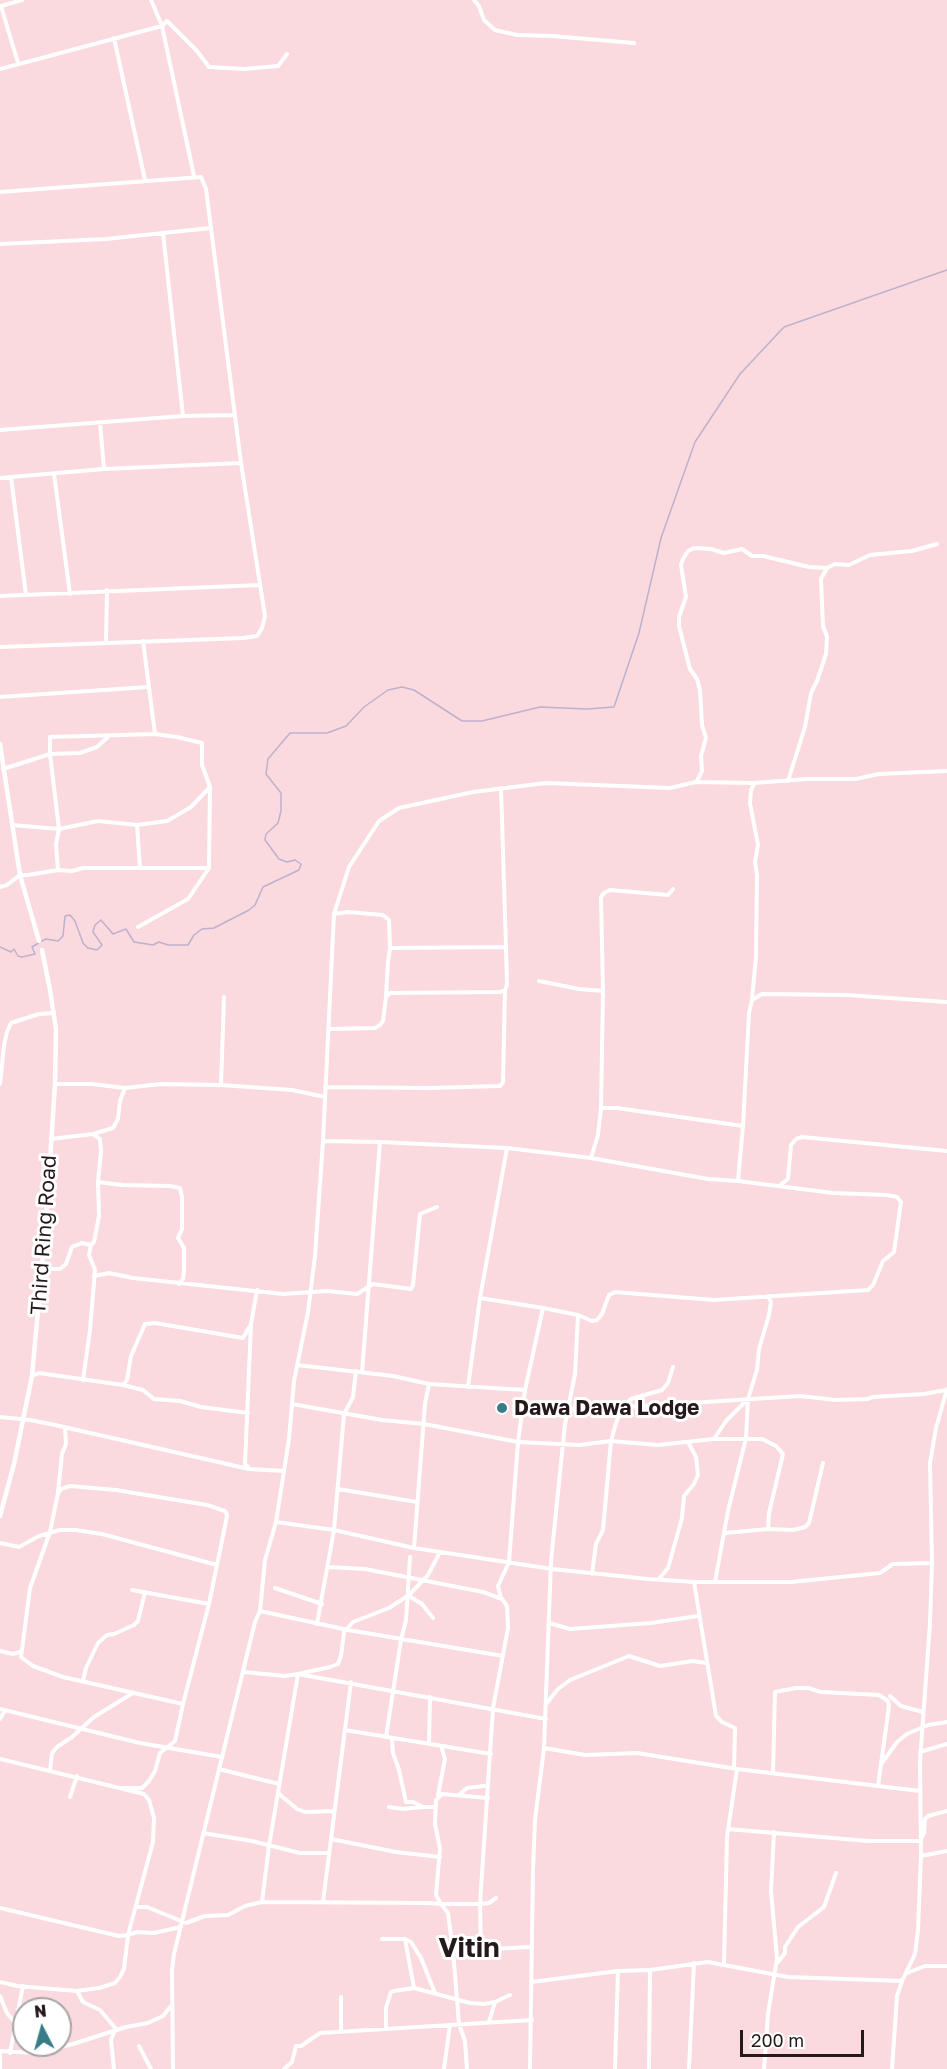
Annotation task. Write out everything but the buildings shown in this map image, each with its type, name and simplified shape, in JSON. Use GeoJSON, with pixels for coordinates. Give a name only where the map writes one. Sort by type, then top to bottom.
{"type":"FeatureCollection","features":[{"type":"Feature","properties":{"kind":"street"},"geometry":{"type":"LineString","coordinates":[[18,63],[1,6],[22,0]]}},
{"type":"Feature","properties":{"kind":"street"},"geometry":{"type":"LineString","coordinates":[[151,0],[162,26],[194,176]]}},
{"type":"Feature","properties":{"kind":"street"},"geometry":{"type":"LineString","coordinates":[[474,0],[484,20],[495,30],[517,35],[634,43]]}},
{"type":"Feature","properties":{"kind":"street"},"geometry":{"type":"LineString","coordinates":[[0,69],[162,26],[167,21],[209,67],[244,69],[278,66],[287,54]]}},
{"type":"Feature","properties":{"kind":"street"},"geometry":{"type":"LineString","coordinates":[[114,38],[145,180]]}},
{"type":"Feature","properties":{"kind":"street"},"geometry":{"type":"LineString","coordinates":[[0,192],[201,177],[206,189],[241,463],[265,616],[257,636],[0,647]]}},
{"type":"Feature","properties":{"kind":"street"},"geometry":{"type":"LineString","coordinates":[[0,244],[106,239],[211,228]]}},
{"type":"Feature","properties":{"kind":"street"},"geometry":{"type":"LineString","coordinates":[[163,233],[183,416]]}},
{"type":"Feature","properties":{"kind":"street"},"geometry":{"type":"LineString","coordinates":[[0,430],[183,416],[235,415]]}},
{"type":"Feature","properties":{"kind":"street"},"geometry":{"type":"LineString","coordinates":[[100,423],[104,469]]}},
{"type":"Feature","properties":{"kind":"street"},"geometry":{"type":"LineString","coordinates":[[0,478],[104,469],[241,463]]}},
{"type":"Feature","properties":{"kind":"street"},"geometry":{"type":"LineString","coordinates":[[54,474],[70,594]]}},
{"type":"Feature","properties":{"kind":"street"},"geometry":{"type":"LineString","coordinates":[[11,477],[26,595]]}},
{"type":"Feature","properties":{"kind":"street"},"geometry":{"type":"LineString","coordinates":[[696,782],[702,771],[701,756],[706,738],[702,725],[700,690],[697,679],[690,669],[679,626],[679,617],[686,597],[681,566],[688,551],[693,548],[711,549],[724,553],[742,549],[752,556],[826,568],[835,564],[849,565],[870,555],[912,551],[937,544]]}},
{"type":"Feature","properties":{"kind":"street"},"geometry":{"type":"LineString","coordinates":[[788,782],[805,727],[811,693],[826,654],[827,637],[823,626],[821,579],[826,568]]}},
{"type":"Feature","properties":{"kind":"street"},"geometry":{"type":"LineString","coordinates":[[0,596],[260,585]]}},
{"type":"Feature","properties":{"kind":"street"},"geometry":{"type":"LineString","coordinates":[[106,643],[107,590]]}},
{"type":"Feature","properties":{"kind":"street"},"geometry":{"type":"LineString","coordinates":[[143,641],[155,734]]}},
{"type":"Feature","properties":{"kind":"street"},"geometry":{"type":"LineString","coordinates":[[0,697],[148,687]]}},
{"type":"Feature","properties":{"kind":"street"},"geometry":{"type":"LineString","coordinates":[[58,870],[56,844],[59,829],[50,737],[155,734],[177,736],[202,743],[202,765],[210,787],[209,868],[188,899],[138,927]]}},
{"type":"Feature","properties":{"kind":"street"},"geometry":{"type":"LineString","coordinates":[[3,769],[50,754],[80,753],[97,747],[108,737]]}},
{"type":"Feature","properties":{"kind":"street"},"geometry":{"type":"LineString","coordinates":[[0,744],[2,777],[20,875],[42,950]]}},
{"type":"Feature","properties":{"kind":"street"},"geometry":{"type":"LineString","coordinates":[[173,2069],[172,1970],[203,1833],[255,1622],[260,1611],[265,1560],[276,1522],[284,1472],[297,1365],[315,1256],[334,914],[349,867],[379,821],[399,808],[501,788],[546,783],[670,788],[696,782],[788,782],[947,771]]}},
{"type":"Feature","properties":{"kind":"street"},"geometry":{"type":"LineString","coordinates":[[738,1181],[749,1013],[756,957],[757,875],[755,862],[758,845],[750,803],[754,783]]}},
{"type":"Feature","properties":{"kind":"street"},"geometry":{"type":"LineString","coordinates":[[12,825],[59,829],[98,821],[137,825],[167,821],[191,807],[210,787]]}},
{"type":"Feature","properties":{"kind":"street"},"geometry":{"type":"LineString","coordinates":[[325,1087],[429,1088],[500,1086],[503,1082],[507,984],[501,788]]}},
{"type":"Feature","properties":{"kind":"street"},"geometry":{"type":"LineString","coordinates":[[137,825],[140,868]]}},
{"type":"Feature","properties":{"kind":"street"},"geometry":{"type":"LineString","coordinates":[[0,887],[7,885],[20,875],[58,870],[209,868]]}},
{"type":"Feature","properties":{"kind":"street"},"geometry":{"type":"LineString","coordinates":[[591,1158],[598,1135],[601,1108],[603,991],[601,897],[610,890],[668,895],[673,889]]}},
{"type":"Feature","properties":{"kind":"street"},"geometry":{"type":"LineString","coordinates":[[328,1029],[375,1028],[384,1021],[390,948],[389,920],[383,915],[348,912],[334,914]]}},
{"type":"Feature","properties":{"kind":"street"},"geometry":{"type":"LineString","coordinates":[[390,948],[506,947]]}},
{"type":"Feature","properties":{"kind":"street","name":"Third Ring Road"},"geometry":{"type":"LineString","coordinates":[[0,1516],[32,1376],[42,1269],[55,1084],[56,1029],[42,950]]}},
{"type":"Feature","properties":{"kind":"street"},"geometry":{"type":"LineString","coordinates":[[539,981],[603,991]]}},
{"type":"Feature","properties":{"kind":"street"},"geometry":{"type":"LineString","coordinates":[[386,997],[390,993],[500,992],[505,990]]}},
{"type":"Feature","properties":{"kind":"street"},"geometry":{"type":"LineString","coordinates":[[752,1000],[762,994],[847,995],[947,1002]]}},
{"type":"Feature","properties":{"kind":"street"},"geometry":{"type":"LineString","coordinates":[[221,1085],[224,997]]}},
{"type":"Feature","properties":{"kind":"street"},"geometry":{"type":"LineString","coordinates":[[0,1084],[4,1045],[11,1023],[39,1014],[54,1013]]}},
{"type":"Feature","properties":{"kind":"street"},"geometry":{"type":"LineString","coordinates":[[55,1084],[92,1084],[125,1088],[161,1084],[221,1085],[292,1090],[325,1097]]}},
{"type":"Feature","properties":{"kind":"street"},"geometry":{"type":"LineString","coordinates":[[50,1139],[93,1134],[113,1128],[118,1119],[120,1101],[125,1088]]}},
{"type":"Feature","properties":{"kind":"street"},"geometry":{"type":"LineString","coordinates":[[601,1108],[617,1108],[743,1126]]}},
{"type":"Feature","properties":{"kind":"street"},"geometry":{"type":"LineString","coordinates":[[83,1380],[95,1270],[89,1255],[99,1216],[100,1139],[93,1134]]}},
{"type":"Feature","properties":{"kind":"street"},"geometry":{"type":"LineString","coordinates":[[778,1187],[788,1179],[791,1145],[796,1139],[802,1137],[947,1151]]}},
{"type":"Feature","properties":{"kind":"street"},"geometry":{"type":"LineString","coordinates":[[323,1141],[507,1148],[591,1158],[708,1179],[833,1193],[887,1195],[897,1197],[901,1202],[894,1252],[883,1261],[871,1288],[714,1300],[615,1292],[609,1295],[602,1314],[597,1320],[592,1321],[578,1315],[480,1298]]}},
{"type":"Feature","properties":{"kind":"street"},"geometry":{"type":"LineString","coordinates":[[362,1372],[380,1142]]}},
{"type":"Feature","properties":{"kind":"street"},"geometry":{"type":"LineString","coordinates":[[468,1387],[480,1298],[507,1148]]}},
{"type":"Feature","properties":{"kind":"street"},"geometry":{"type":"LineString","coordinates":[[98,1182],[180,1188],[182,1229],[178,1238],[184,1248],[184,1271],[183,1279],[179,1284]]}},
{"type":"Feature","properties":{"kind":"street"},"geometry":{"type":"LineString","coordinates":[[94,1276],[109,1274],[179,1284],[257,1290],[273,1294],[327,1291],[357,1294],[373,1284],[411,1289],[420,1214],[437,1207]]}},
{"type":"Feature","properties":{"kind":"street"},"geometry":{"type":"LineString","coordinates":[[42,1269],[60,1269],[66,1264],[72,1247],[82,1243],[91,1245]]}},
{"type":"Feature","properties":{"kind":"street"},"geometry":{"type":"LineString","coordinates":[[249,1468],[245,1464],[251,1323],[257,1290]]}},
{"type":"Feature","properties":{"kind":"street"},"geometry":{"type":"LineString","coordinates":[[715,1582],[728,1511],[746,1438],[747,1399],[757,1370],[759,1350],[769,1315],[771,1302],[768,1296]]}},
{"type":"Feature","properties":{"kind":"street"},"geometry":{"type":"LineString","coordinates":[[490,1594],[498,1586],[509,1562],[518,1442],[525,1390],[543,1308]]}},
{"type":"Feature","properties":{"kind":"street"},"geometry":{"type":"LineString","coordinates":[[530,2069],[535,1820],[546,1719],[552,1569],[565,1424],[575,1374],[578,1315]]}},
{"type":"Feature","properties":{"kind":"street"},"geometry":{"type":"LineString","coordinates":[[123,1385],[127,1380],[131,1356],[145,1324],[155,1323],[243,1338],[251,1323]]}},
{"type":"Feature","properties":{"kind":"street"},"geometry":{"type":"LineString","coordinates":[[297,1365],[356,1371],[429,1384],[525,1390]]}},
{"type":"Feature","properties":{"kind":"street"},"geometry":{"type":"LineString","coordinates":[[592,1574],[596,1544],[603,1530],[611,1441],[616,1423],[623,1407],[631,1399],[662,1390],[668,1383],[673,1367]]}},
{"type":"Feature","properties":{"kind":"street"},"geometry":{"type":"LineString","coordinates":[[317,1624],[334,1530],[344,1414],[353,1397],[356,1371]]}},
{"type":"Feature","properties":{"kind":"street"},"geometry":{"type":"LineString","coordinates":[[32,1376],[39,1373],[123,1385],[143,1390],[154,1399],[180,1401],[201,1407],[248,1413]]}},
{"type":"Feature","properties":{"kind":"street"},"geometry":{"type":"LineString","coordinates":[[414,1548],[429,1384]]}},
{"type":"Feature","properties":{"kind":"street"},"geometry":{"type":"LineString","coordinates":[[569,1409],[800,1396],[836,1400],[867,1399],[924,1394],[947,1389],[936,1428],[930,1463],[932,1563],[930,1623],[920,1752],[921,1856],[917,1944],[915,1954],[902,1981],[895,2011],[892,2069]]}},
{"type":"Feature","properties":{"kind":"street"},"geometry":{"type":"LineString","coordinates":[[714,1439],[726,1421],[747,1399]]}},
{"type":"Feature","properties":{"kind":"street"},"geometry":{"type":"LineString","coordinates":[[292,1404],[344,1414],[424,1424],[518,1442],[579,1445],[611,1441],[658,1445],[714,1439],[762,1439],[776,1446],[783,1454],[769,1513],[768,1529]]}},
{"type":"Feature","properties":{"kind":"street"},"geometry":{"type":"LineString","coordinates":[[0,1417],[30,1420],[249,1468],[284,1472]]}},
{"type":"Feature","properties":{"kind":"street"},"geometry":{"type":"LineString","coordinates":[[65,1427],[66,1444],[62,1454],[58,1493],[50,1532],[30,1588],[21,1657],[33,1666],[63,1677],[183,1704]]}},
{"type":"Feature","properties":{"kind":"street"},"geometry":{"type":"LineString","coordinates":[[658,1580],[668,1568],[682,1518],[684,1496],[698,1475],[696,1457],[688,1442]]}},
{"type":"Feature","properties":{"kind":"street"},"geometry":{"type":"LineString","coordinates":[[725,1533],[768,1529],[793,1530],[805,1527],[809,1523],[822,1463]]}},
{"type":"Feature","properties":{"kind":"street"},"geometry":{"type":"LineString","coordinates":[[58,1493],[61,1489],[70,1486],[98,1488],[207,1505],[225,1511],[227,1515],[209,1604],[175,1741],[160,1754],[155,1771],[142,1788],[123,1788]]}},
{"type":"Feature","properties":{"kind":"street"},"geometry":{"type":"LineString","coordinates":[[338,1488],[417,1502]]}},
{"type":"Feature","properties":{"kind":"street"},"geometry":{"type":"LineString","coordinates":[[0,1489],[6,1490]]}},
{"type":"Feature","properties":{"kind":"street"},"geometry":{"type":"LineString","coordinates":[[276,1522],[334,1530],[440,1552],[552,1569],[658,1580],[791,1582],[880,1573],[893,1564],[932,1563]]}},
{"type":"Feature","properties":{"kind":"street"},"geometry":{"type":"LineString","coordinates":[[0,1543],[20,1547],[50,1532],[75,1530],[102,1534],[217,1565]]}},
{"type":"Feature","properties":{"kind":"street"},"geometry":{"type":"LineString","coordinates":[[244,1672],[285,1676],[338,1664],[344,1632],[353,1622],[388,1608],[409,1595],[428,1575],[440,1552]]}},
{"type":"Feature","properties":{"kind":"street"},"geometry":{"type":"LineString","coordinates":[[386,1737],[400,1640],[406,1620],[411,1557]]}},
{"type":"Feature","properties":{"kind":"street"},"geometry":{"type":"LineString","coordinates":[[328,1567],[365,1569],[490,1594],[502,1599]]}},
{"type":"Feature","properties":{"kind":"street"},"geometry":{"type":"LineString","coordinates":[[694,1582],[716,1716],[722,1722],[735,1728],[736,1769],[728,1829],[724,1964]]}},
{"type":"Feature","properties":{"kind":"street"},"geometry":{"type":"LineString","coordinates":[[481,1948],[480,1904],[493,1708],[508,1628],[507,1606],[498,1586]]}},
{"type":"Feature","properties":{"kind":"street"},"geometry":{"type":"LineString","coordinates":[[275,1588],[322,1604]]}},
{"type":"Feature","properties":{"kind":"street"},"geometry":{"type":"LineString","coordinates":[[132,1590],[209,1604]]}},
{"type":"Feature","properties":{"kind":"street"},"geometry":{"type":"LineString","coordinates":[[83,1681],[86,1668],[99,1643],[107,1635],[138,1621],[145,1592]]}},
{"type":"Feature","properties":{"kind":"street"},"geometry":{"type":"LineString","coordinates":[[409,1595],[422,1604],[433,1618]]}},
{"type":"Feature","properties":{"kind":"street"},"geometry":{"type":"LineString","coordinates":[[260,1611],[400,1640],[503,1656]]}},
{"type":"Feature","properties":{"kind":"street"},"geometry":{"type":"LineString","coordinates":[[549,1623],[570,1629],[651,1623],[698,1616]]}},
{"type":"Feature","properties":{"kind":"street"},"geometry":{"type":"LineString","coordinates":[[0,1651],[13,1654],[20,1652]]}},
{"type":"Feature","properties":{"kind":"street"},"geometry":{"type":"LineString","coordinates":[[546,1704],[558,1689],[570,1680],[629,1656],[660,1666],[693,1661],[706,1663]]}},
{"type":"Feature","properties":{"kind":"street"},"geometry":{"type":"LineString","coordinates":[[298,1674],[546,1719]]}},
{"type":"Feature","properties":{"kind":"street"},"geometry":{"type":"LineString","coordinates":[[262,1902],[269,1845],[298,1674]]}},
{"type":"Feature","properties":{"kind":"street"},"geometry":{"type":"LineString","coordinates":[[323,1902],[351,1682]]}},
{"type":"Feature","properties":{"kind":"street"},"geometry":{"type":"LineString","coordinates":[[773,1773],[775,1692],[808,1688],[821,1692],[879,1695],[888,1701],[889,1716],[878,1786]]}},
{"type":"Feature","properties":{"kind":"street"},"geometry":{"type":"LineString","coordinates":[[119,1689],[120,1699]]}},
{"type":"Feature","properties":{"kind":"street"},"geometry":{"type":"LineString","coordinates":[[50,1770],[52,1753],[57,1747],[120,1699],[133,1692]]}},
{"type":"Feature","properties":{"kind":"street"},"geometry":{"type":"LineString","coordinates":[[890,1696],[901,1706],[923,1712]]}},
{"type":"Feature","properties":{"kind":"street"},"geometry":{"type":"LineString","coordinates":[[429,1744],[430,1697]]}},
{"type":"Feature","properties":{"kind":"street"},"geometry":{"type":"LineString","coordinates":[[0,1719],[3,1709],[168,1748],[222,1757]]}},
{"type":"Feature","properties":{"kind":"street"},"geometry":{"type":"LineString","coordinates":[[882,1764],[907,1734],[947,1722]]}},
{"type":"Feature","properties":{"kind":"street"},"geometry":{"type":"LineString","coordinates":[[345,1730],[491,1754]]}},
{"type":"Feature","properties":{"kind":"street"},"geometry":{"type":"LineString","coordinates":[[392,1738],[393,1753],[406,1802],[413,1802],[423,1807]]}},
{"type":"Feature","properties":{"kind":"street"},"geometry":{"type":"LineString","coordinates":[[175,1741],[181,1750]]}},
{"type":"Feature","properties":{"kind":"street"},"geometry":{"type":"LineString","coordinates":[[920,1752],[947,1744]]}},
{"type":"Feature","properties":{"kind":"street"},"geometry":{"type":"LineString","coordinates":[[544,1748],[585,1755],[638,1753],[736,1769],[920,1791]]}},
{"type":"Feature","properties":{"kind":"street"},"geometry":{"type":"LineString","coordinates":[[442,1749],[445,1759],[435,1807],[440,1857],[436,1895],[448,1913],[459,2024],[465,2042],[467,2069]]}},
{"type":"Feature","properties":{"kind":"street"},"geometry":{"type":"LineString","coordinates":[[0,1759],[144,1794],[149,1800],[154,1818],[153,1842],[128,1935],[124,1969],[115,1983],[77,1991],[0,1982]]}},
{"type":"Feature","properties":{"kind":"street"},"geometry":{"type":"LineString","coordinates":[[219,1769],[279,1785]]}},
{"type":"Feature","properties":{"kind":"street"},"geometry":{"type":"LineString","coordinates":[[70,1797],[77,1776]]}},
{"type":"Feature","properties":{"kind":"street"},"geometry":{"type":"LineString","coordinates":[[458,1796],[466,1788],[484,1786]]}},
{"type":"Feature","properties":{"kind":"street"},"geometry":{"type":"LineString","coordinates":[[278,1793],[297,1809],[305,1812],[334,1811]]}},
{"type":"Feature","properties":{"kind":"street"},"geometry":{"type":"LineString","coordinates":[[438,1796],[488,1798]]}},
{"type":"Feature","properties":{"kind":"street"},"geometry":{"type":"LineString","coordinates":[[389,1807],[403,1809],[435,1807]]}},
{"type":"Feature","properties":{"kind":"street"},"geometry":{"type":"LineString","coordinates":[[921,1840],[928,1816],[947,1811]]}},
{"type":"Feature","properties":{"kind":"street"},"geometry":{"type":"LineString","coordinates":[[728,1829],[868,1841],[921,1840]]}},
{"type":"Feature","properties":{"kind":"street"},"geometry":{"type":"LineString","coordinates":[[764,2069],[773,1974],[777,1958],[771,1891],[774,1832]]}},
{"type":"Feature","properties":{"kind":"street"},"geometry":{"type":"LineString","coordinates":[[203,1833],[300,1852],[329,1853]]}},
{"type":"Feature","properties":{"kind":"street"},"geometry":{"type":"LineString","coordinates":[[331,1839],[396,1852],[440,1857]]}},
{"type":"Feature","properties":{"kind":"street"},"geometry":{"type":"LineString","coordinates":[[921,1856],[947,1851]]}},
{"type":"Feature","properties":{"kind":"street"},"geometry":{"type":"LineString","coordinates":[[773,1974],[779,1958],[785,1953],[785,1947],[793,1932],[824,1907],[836,1873]]}},
{"type":"Feature","properties":{"kind":"street"},"geometry":{"type":"LineString","coordinates":[[0,1908],[119,1936],[137,1932],[154,1933],[205,1916],[228,1915],[245,1906],[262,1902],[480,1904],[489,1903],[496,1898]]}},
{"type":"Feature","properties":{"kind":"street"},"geometry":{"type":"LineString","coordinates":[[136,1907],[147,1907],[182,1925]]}},
{"type":"Feature","properties":{"kind":"street"},"geometry":{"type":"LineString","coordinates":[[382,1940],[405,1939],[411,1942],[421,1958],[436,1994]]}},
{"type":"Feature","properties":{"kind":"street"},"geometry":{"type":"LineString","coordinates":[[405,1939],[414,1988]]}},
{"type":"Feature","properties":{"kind":"street"},"geometry":{"type":"LineString","coordinates":[[453,1952],[481,1948],[531,1947]]}},
{"type":"Feature","properties":{"kind":"street"},"geometry":{"type":"LineString","coordinates":[[531,1982],[618,1971],[650,1970],[694,1963],[724,1964],[773,1974],[815,1979],[902,1981]]}},
{"type":"Feature","properties":{"kind":"street"},"geometry":{"type":"LineString","coordinates":[[689,2069],[694,1963]]}},
{"type":"Feature","properties":{"kind":"street"},"geometry":{"type":"LineString","coordinates":[[906,1973],[925,1966],[947,1966]]}},
{"type":"Feature","properties":{"kind":"street"},"geometry":{"type":"LineString","coordinates":[[649,2069],[650,1970]]}},
{"type":"Feature","properties":{"kind":"street"},"geometry":{"type":"LineString","coordinates":[[615,2069],[618,1971]]}},
{"type":"Feature","properties":{"kind":"street"},"geometry":{"type":"LineString","coordinates":[[21,1997],[23,1986]]}},
{"type":"Feature","properties":{"kind":"street"},"geometry":{"type":"LineString","coordinates":[[386,2029],[386,2008],[391,1992],[414,1988],[482,2003],[495,2002],[510,1995]]}},
{"type":"Feature","properties":{"kind":"street"},"geometry":{"type":"LineString","coordinates":[[77,1991],[83,2002],[100,2010],[116,2031]]}},
{"type":"Feature","properties":{"kind":"street"},"geometry":{"type":"LineString","coordinates":[[0,1996],[12,2019]]}},
{"type":"Feature","properties":{"kind":"street"},"geometry":{"type":"LineString","coordinates":[[341,1997],[341,2031]]}},
{"type":"Feature","properties":{"kind":"street"},"geometry":{"type":"LineString","coordinates":[[489,2022],[495,2002]]}},
{"type":"Feature","properties":{"kind":"street"},"geometry":{"type":"LineString","coordinates":[[0,2069],[0,2051],[25,2054],[43,2052],[148,2023],[163,2016],[172,2005]]}},
{"type":"Feature","properties":{"kind":"street"},"geometry":{"type":"LineString","coordinates":[[163,2016],[172,2018]]}},
{"type":"Feature","properties":{"kind":"street"},"geometry":{"type":"LineString","coordinates":[[284,2069],[292,2062],[296,2046],[301,2046],[320,2033],[532,2020]]}},
{"type":"Feature","properties":{"kind":"street"},"geometry":{"type":"LineString","coordinates":[[444,2069],[450,2025]]}},
{"type":"Feature","properties":{"kind":"street"},"geometry":{"type":"LineString","coordinates":[[111,2040],[116,2031]]}},
{"type":"Feature","properties":{"kind":"street"},"geometry":{"type":"LineString","coordinates":[[106,2034],[111,2040],[114,2069]]}},
{"type":"Feature","properties":{"kind":"street"},"geometry":{"type":"LineString","coordinates":[[10,2052],[12,2043]]}},
{"type":"Feature","properties":{"kind":"street"},"geometry":{"type":"LineString","coordinates":[[139,2046],[151,2069]]}},
{"type":"Feature","properties":{"kind":"waterway"},"geometry":{"type":"LineString","coordinates":[[0,947],[11,952],[14,949],[18,956],[22,957],[35,954],[32,947],[46,939],[58,941],[63,936],[65,916],[70,915],[75,921],[83,943],[88,948],[97,950],[102,945],[93,932],[95,925],[101,920],[113,934],[126,929],[134,942],[153,945],[159,942],[168,945],[188,945],[194,935],[202,929],[214,928],[249,910],[255,905],[263,887],[299,870],[301,864],[295,860],[287,862],[279,859],[265,840],[266,834],[278,823],[281,811],[281,793],[266,774],[268,759],[290,733],[327,733],[346,726],[364,707],[388,690],[402,687],[414,690],[462,721],[482,721],[540,707],[587,709],[614,707],[639,633],[661,538],[695,442],[740,374],[784,327],[947,270]]}},
{"type":"Feature","properties":{"kind":"place","name":"Dawa Dawa Lodge"},"geometry":{"type":"Point","coordinates":[502,1408]}},
{"type":"Feature","properties":{"kind":"district","name":"Vitin"},"geometry":{"type":"Point","coordinates":[469,1948]}}]}
